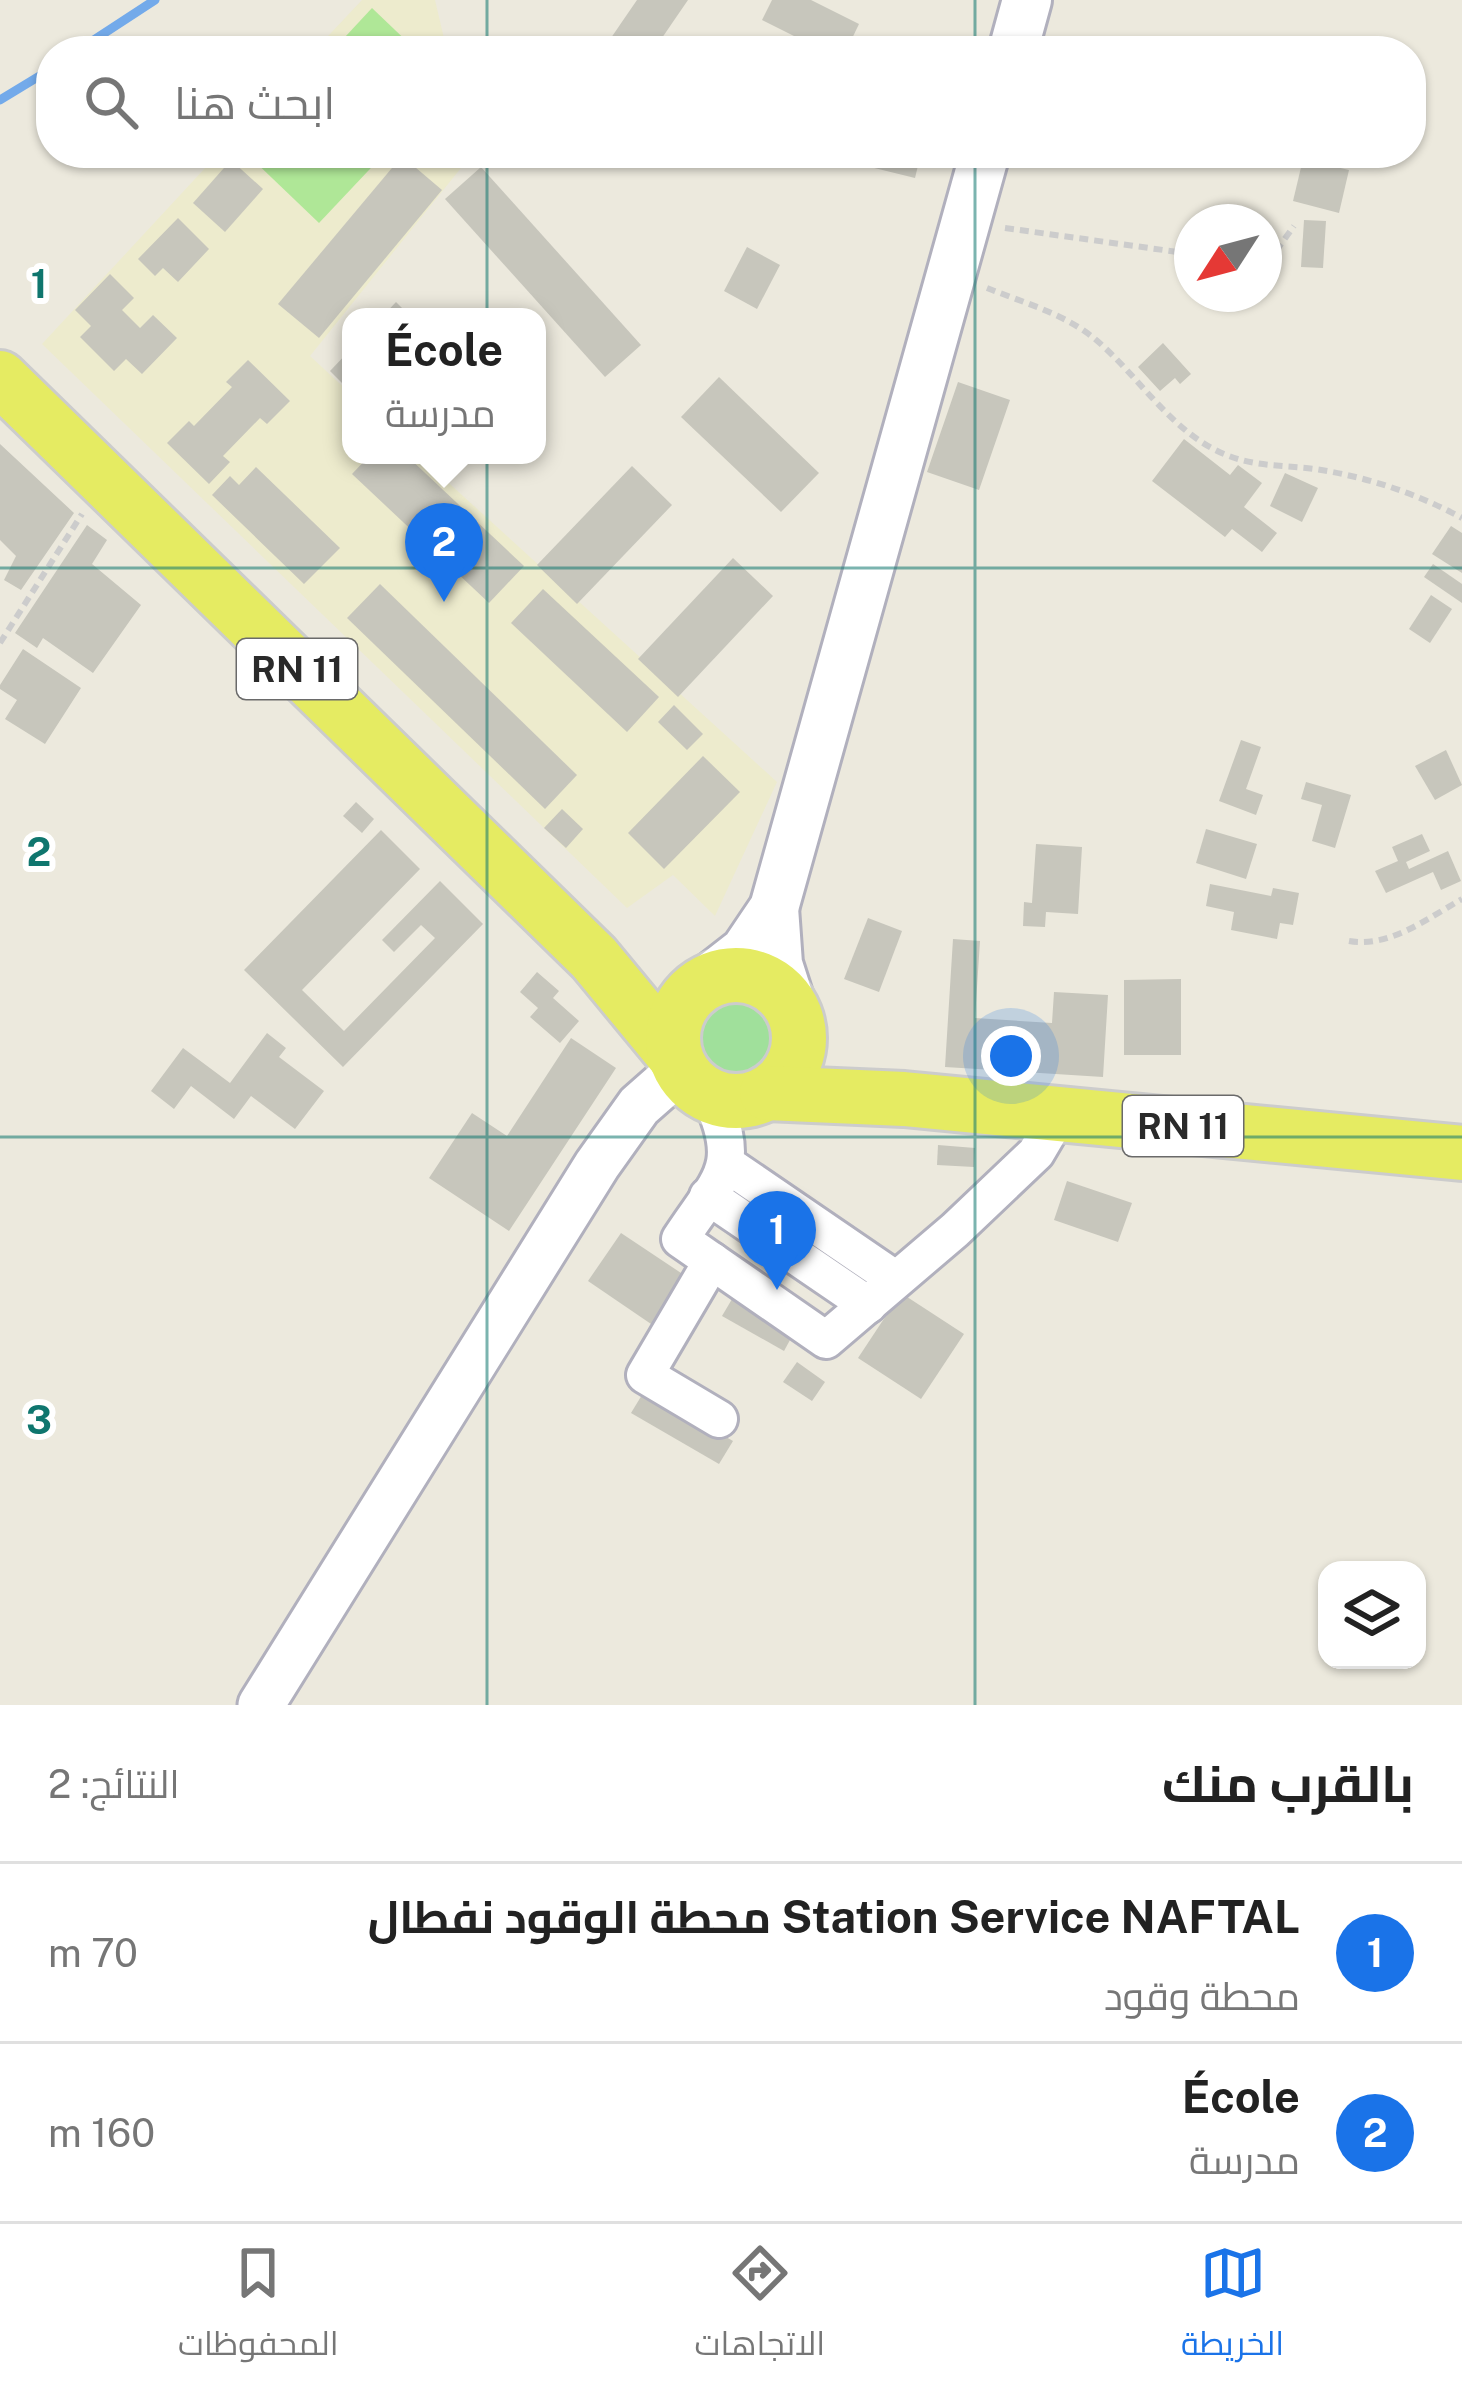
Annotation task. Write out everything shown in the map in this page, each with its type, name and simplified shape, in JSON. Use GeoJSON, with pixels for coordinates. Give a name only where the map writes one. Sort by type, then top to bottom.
{"type":"FeatureCollection","features":[{"type":"Feature","properties":{"kind":"main road"},"geometry":{"type":"LineString","coordinates":[[1017,36],[1027,0]]}},
{"type":"Feature","properties":{"kind":"main road"},"geometry":{"type":"LineString","coordinates":[[688,1073],[676,1017],[687,998],[745,951],[774,908],[981,168]]}},
{"type":"Feature","properties":{"kind":"main road","name":"RN 11"},"geometry":{"type":"LineString","coordinates":[[0,378],[594,958]]}},
{"type":"Feature","properties":{"kind":"main road"},"geometry":{"type":"LineString","coordinates":[[594,958],[688,1073],[749,1100],[767,1093],[792,1068],[798,1052],[795,1017],[778,964],[774,908]]}},
{"type":"Feature","properties":{"kind":"main road"},"geometry":{"type":"LineString","coordinates":[[594,958],[646,983],[704,983],[747,976],[767,984],[784,998],[834,1066],[874,1090],[904,1100]]}},
{"type":"Feature","properties":{"kind":"main road","name":"RN 11"},"geometry":{"type":"LineString","coordinates":[[767,1093],[904,1100],[1462,1153]]}},
{"type":"Feature","properties":{"kind":"street"},"geometry":{"type":"LineString","coordinates":[[260,1705],[638,1106],[688,1073],[724,1126],[710,1192],[680,1239],[826,1340],[956,1230],[1036,1153],[1059,1114]]}},
{"type":"Feature","properties":{"kind":"street"},"geometry":{"type":"LineString","coordinates":[[710,1192],[895,1280]]}},
{"type":"Feature","properties":{"kind":"street"},"geometry":{"type":"LineString","coordinates":[[710,1192],[859,1313]]}},
{"type":"Feature","properties":{"kind":"street"},"geometry":{"type":"LineString","coordinates":[[712,1262],[645,1375],[719,1419]]}},
{"type":"Feature","properties":{"kind":"path"},"geometry":{"type":"LineString","coordinates":[[965,223],[1174,252]]}},
{"type":"Feature","properties":{"kind":"path"},"geometry":{"type":"LineString","coordinates":[[1282,243],[1294,226]]}},
{"type":"Feature","properties":{"kind":"path"},"geometry":{"type":"LineString","coordinates":[[952,273],[1094,338],[1187,430],[1221,453],[1254,464],[1315,469],[1394,487],[1462,518]]}},
{"type":"Feature","properties":{"kind":"path"},"geometry":{"type":"LineString","coordinates":[[0,643],[104,480]]}},
{"type":"Feature","properties":{"kind":"path"},"geometry":{"type":"LineString","coordinates":[[1349,941],[1401,933],[1462,899]]}},
{"type":"Feature","properties":{"kind":"shaded area"},"geometry":{"type":"Polygon","coordinates":[[[362,0],[435,0],[443,36],[328,36],[362,0]]]}},
{"type":"Feature","properties":{"kind":"shaded area"},"geometry":{"type":"Polygon","coordinates":[[[205,168],[461,168],[349,308],[342,308],[342,316],[310,356],[342,386],[342,464],[428,464],[777,782],[715,916],[673,875],[627,908],[42,344],[205,168]]]}},
{"type":"Feature","properties":{"kind":"green space"},"geometry":{"type":"Polygon","coordinates":[[[372,8],[401,36],[346,36],[372,8]]]}},
{"type":"Feature","properties":{"kind":"green space"},"geometry":{"type":"Polygon","coordinates":[[[262,168],[371,168],[319,223],[262,168]]]}},
{"type":"Feature","properties":{"kind":"green space"},"geometry":{"type":"Polygon","coordinates":[[[737,1001],[765,1012],[776,1040],[765,1068],[737,1079],[709,1068],[698,1040],[709,1012],[737,1001]]]}},
{"type":"Feature","properties":{"kind":"building"},"geometry":{"type":"Polygon","coordinates":[[[637,0],[688,0],[663,36],[612,36],[637,0]]]}},
{"type":"Feature","properties":{"kind":"building"},"geometry":{"type":"Polygon","coordinates":[[[772,0],[811,0],[859,24],[853,36],[794,36],[762,20],[772,0]]]}},
{"type":"Feature","properties":{"kind":"building"},"geometry":{"type":"Polygon","coordinates":[[[224,168],[240,168],[263,189],[225,232],[193,203],[224,168]]]}},
{"type":"Feature","properties":{"kind":"building"},"geometry":{"type":"Polygon","coordinates":[[[392,168],[416,168],[442,190],[319,338],[278,304],[392,168]]]}},
{"type":"Feature","properties":{"kind":"building"},"geometry":{"type":"Polygon","coordinates":[[[482,168],[641,345],[605,377],[445,199],[482,168]]]}},
{"type":"Feature","properties":{"kind":"building"},"geometry":{"type":"Polygon","coordinates":[[[874,168],[917,168],[915,178],[874,168]]]}},
{"type":"Feature","properties":{"kind":"building"},"geometry":{"type":"Polygon","coordinates":[[[1301,168],[1349,170],[1339,213],[1293,201],[1301,168]]]}},
{"type":"Feature","properties":{"kind":"building"},"geometry":{"type":"Polygon","coordinates":[[[178,218],[209,249],[178,282],[163,268],[155,276],[138,259],[178,218]]]}},
{"type":"Feature","properties":{"kind":"building"},"geometry":{"type":"Polygon","coordinates":[[[1304,220],[1326,221],[1323,268],[1301,267],[1304,220]]]}},
{"type":"Feature","properties":{"kind":"building"},"geometry":{"type":"Polygon","coordinates":[[[747,247],[780,265],[757,309],[724,291],[747,247]]]}},
{"type":"Feature","properties":{"kind":"building"},"geometry":{"type":"Polygon","coordinates":[[[110,274],[134,298],[122,310],[140,328],[153,315],[177,338],[142,374],[126,359],[114,371],[80,337],[91,326],[75,310],[110,274]]]}},
{"type":"Feature","properties":{"kind":"building"},"geometry":{"type":"Polygon","coordinates":[[[1163,343],[1191,374],[1180,384],[1175,378],[1160,391],[1138,367],[1163,343]]]}},
{"type":"Feature","properties":{"kind":"building"},"geometry":{"type":"Polygon","coordinates":[[[342,358],[342,383],[330,371],[342,358]]]}},
{"type":"Feature","properties":{"kind":"building"},"geometry":{"type":"Polygon","coordinates":[[[248,360],[290,401],[267,424],[260,418],[223,456],[230,462],[209,484],[167,443],[189,421],[194,426],[232,387],[226,382],[248,360]]]}},
{"type":"Feature","properties":{"kind":"building"},"geometry":{"type":"Polygon","coordinates":[[[719,377],[819,473],[781,512],[681,417],[719,377]]]}},
{"type":"Feature","properties":{"kind":"building"},"geometry":{"type":"Polygon","coordinates":[[[958,382],[1010,400],[979,490],[927,472],[958,382]]]}},
{"type":"Feature","properties":{"kind":"building"},"geometry":{"type":"Polygon","coordinates":[[[1184,439],[1230,475],[1238,465],[1262,483],[1244,507],[1277,533],[1262,552],[1232,529],[1225,537],[1152,481],[1184,439]]]}},
{"type":"Feature","properties":{"kind":"building"},"geometry":{"type":"Polygon","coordinates":[[[0,444],[74,513],[21,590],[4,580],[16,556],[0,540],[0,444]]]}},
{"type":"Feature","properties":{"kind":"building"},"geometry":{"type":"Polygon","coordinates":[[[361,464],[416,464],[524,566],[489,603],[352,474],[361,464]]]}},
{"type":"Feature","properties":{"kind":"building"},"geometry":{"type":"Polygon","coordinates":[[[632,466],[672,505],[577,604],[537,565],[632,466]]]}},
{"type":"Feature","properties":{"kind":"building"},"geometry":{"type":"Polygon","coordinates":[[[256,467],[340,548],[304,584],[212,495],[230,476],[239,485],[256,467]]]}},
{"type":"Feature","properties":{"kind":"building"},"geometry":{"type":"Polygon","coordinates":[[[1285,473],[1318,488],[1302,522],[1270,506],[1285,473]]]}},
{"type":"Feature","properties":{"kind":"building"},"geometry":{"type":"Polygon","coordinates":[[[87,525],[107,540],[92,564],[141,605],[93,673],[43,638],[37,648],[15,633],[87,525]]]}},
{"type":"Feature","properties":{"kind":"building"},"geometry":{"type":"Polygon","coordinates":[[[1451,526],[1462,533],[1462,573],[1432,554],[1451,526]]]}},
{"type":"Feature","properties":{"kind":"building"},"geometry":{"type":"Polygon","coordinates":[[[733,558],[773,596],[678,697],[638,659],[733,558]]]}},
{"type":"Feature","properties":{"kind":"building"},"geometry":{"type":"Polygon","coordinates":[[[1433,564],[1462,584],[1462,603],[1424,577],[1433,564]]]}},
{"type":"Feature","properties":{"kind":"building"},"geometry":{"type":"Polygon","coordinates":[[[380,584],[577,775],[545,809],[347,618],[380,584]]]}},
{"type":"Feature","properties":{"kind":"building"},"geometry":{"type":"Polygon","coordinates":[[[543,589],[659,697],[627,732],[511,623],[543,589]]]}},
{"type":"Feature","properties":{"kind":"building"},"geometry":{"type":"Polygon","coordinates":[[[1431,595],[1452,609],[1430,643],[1409,629],[1431,595]]]}},
{"type":"Feature","properties":{"kind":"building"},"geometry":{"type":"Polygon","coordinates":[[[23,649],[81,688],[45,744],[5,719],[17,700],[0,685],[23,649]]]}},
{"type":"Feature","properties":{"kind":"building"},"geometry":{"type":"Polygon","coordinates":[[[674,705],[703,734],[687,750],[658,722],[674,705]]]}},
{"type":"Feature","properties":{"kind":"building"},"geometry":{"type":"Polygon","coordinates":[[[1241,740],[1261,747],[1246,789],[1263,795],[1256,815],[1219,801],[1241,740]]]}},
{"type":"Feature","properties":{"kind":"building"},"geometry":{"type":"Polygon","coordinates":[[[1446,750],[1462,785],[1435,800],[1415,766],[1446,750]]]}},
{"type":"Feature","properties":{"kind":"building"},"geometry":{"type":"Polygon","coordinates":[[[703,756],[740,792],[664,869],[628,833],[703,756]]]}},
{"type":"Feature","properties":{"kind":"building"},"geometry":{"type":"Polygon","coordinates":[[[1306,782],[1351,795],[1335,848],[1312,841],[1322,805],[1301,799],[1306,782]]]}},
{"type":"Feature","properties":{"kind":"building"},"geometry":{"type":"Polygon","coordinates":[[[356,802],[374,819],[362,833],[343,816],[356,802]]]}},
{"type":"Feature","properties":{"kind":"building"},"geometry":{"type":"Polygon","coordinates":[[[562,809],[583,829],[566,848],[544,828],[562,809]]]}},
{"type":"Feature","properties":{"kind":"building"},"geometry":{"type":"Polygon","coordinates":[[[1206,829],[1257,844],[1246,879],[1196,863],[1206,829]]]}},
{"type":"Feature","properties":{"kind":"building"},"geometry":{"type":"Polygon","coordinates":[[[381,830],[420,869],[302,990],[344,1031],[435,938],[421,925],[394,952],[382,940],[440,881],[483,924],[343,1067],[244,970],[381,830]]]}},
{"type":"Feature","properties":{"kind":"building"},"geometry":{"type":"Polygon","coordinates":[[[1422,834],[1430,851],[1406,862],[1409,869],[1448,851],[1461,881],[1441,890],[1433,872],[1386,893],[1375,871],[1398,861],[1392,847],[1422,834]]]}},
{"type":"Feature","properties":{"kind":"building"},"geometry":{"type":"Polygon","coordinates":[[[1036,844],[1082,847],[1078,914],[1046,912],[1045,927],[1023,926],[1024,902],[1032,903],[1036,844]]]}},
{"type":"Feature","properties":{"kind":"building"},"geometry":{"type":"Polygon","coordinates":[[[1210,884],[1271,896],[1273,888],[1299,893],[1293,925],[1280,923],[1277,939],[1231,930],[1234,912],[1206,906],[1210,884]]]}},
{"type":"Feature","properties":{"kind":"building"},"geometry":{"type":"Polygon","coordinates":[[[868,918],[902,931],[879,992],[844,979],[868,918]]]}},
{"type":"Feature","properties":{"kind":"building"},"geometry":{"type":"Polygon","coordinates":[[[953,939],[980,941],[975,1018],[1052,1023],[1054,992],[1108,995],[1103,1077],[945,1067],[953,939]]]}},
{"type":"Feature","properties":{"kind":"building"},"geometry":{"type":"Polygon","coordinates":[[[537,972],[559,991],[553,998],[579,1021],[560,1043],[530,1017],[538,1008],[520,992],[537,972]]]}},
{"type":"Feature","properties":{"kind":"building"},"geometry":{"type":"Polygon","coordinates":[[[1181,979],[1181,1055],[1124,1055],[1124,980],[1181,979]]]}},
{"type":"Feature","properties":{"kind":"building"},"geometry":{"type":"Polygon","coordinates":[[[267,1033],[286,1048],[279,1057],[324,1091],[295,1129],[251,1096],[234,1119],[191,1086],[174,1109],[151,1091],[183,1048],[230,1083],[267,1033]]]}},
{"type":"Feature","properties":{"kind":"building"},"geometry":{"type":"Polygon","coordinates":[[[571,1038],[616,1068],[509,1231],[429,1178],[472,1113],[507,1136],[571,1038]]]}},
{"type":"Feature","properties":{"kind":"building"},"geometry":{"type":"Polygon","coordinates":[[[938,1145],[975,1148],[974,1167],[937,1165],[938,1145]]]}},
{"type":"Feature","properties":{"kind":"building"},"geometry":{"type":"Polygon","coordinates":[[[1067,1181],[1132,1203],[1118,1242],[1054,1220],[1067,1181]]]}},
{"type":"Feature","properties":{"kind":"building"},"geometry":{"type":"Polygon","coordinates":[[[621,1233],[687,1277],[654,1326],[588,1281],[621,1233]]]}},
{"type":"Feature","properties":{"kind":"building"},"geometry":{"type":"Polygon","coordinates":[[[901,1293],[964,1334],[921,1399],[858,1358],[901,1293]]]}},
{"type":"Feature","properties":{"kind":"building"},"geometry":{"type":"Polygon","coordinates":[[[735,1294],[796,1329],[784,1351],[722,1316],[735,1294]]]}},
{"type":"Feature","properties":{"kind":"building"},"geometry":{"type":"Polygon","coordinates":[[[797,1362],[825,1382],[812,1401],[783,1382],[797,1362]]]}},
{"type":"Feature","properties":{"kind":"building"},"geometry":{"type":"Polygon","coordinates":[[[645,1390],[733,1441],[719,1464],[631,1413],[645,1390]]]}},
{"type":"Feature","properties":{"kind":"waterway"},"geometry":{"type":"LineString","coordinates":[[100,36],[155,0]]}},
{"type":"Feature","properties":{"kind":"waterway"},"geometry":{"type":"LineString","coordinates":[[0,100],[36,78]]}},
{"type":"Feature","properties":{"kind":"place","name":"École"},"geometry":{"type":"Point","coordinates":[444,602]}},
{"type":"Feature","properties":{"kind":"place","name":"Station Service NAFTAL محطة الوقود نفطال"},"geometry":{"type":"Point","coordinates":[777,1290]}}]}
